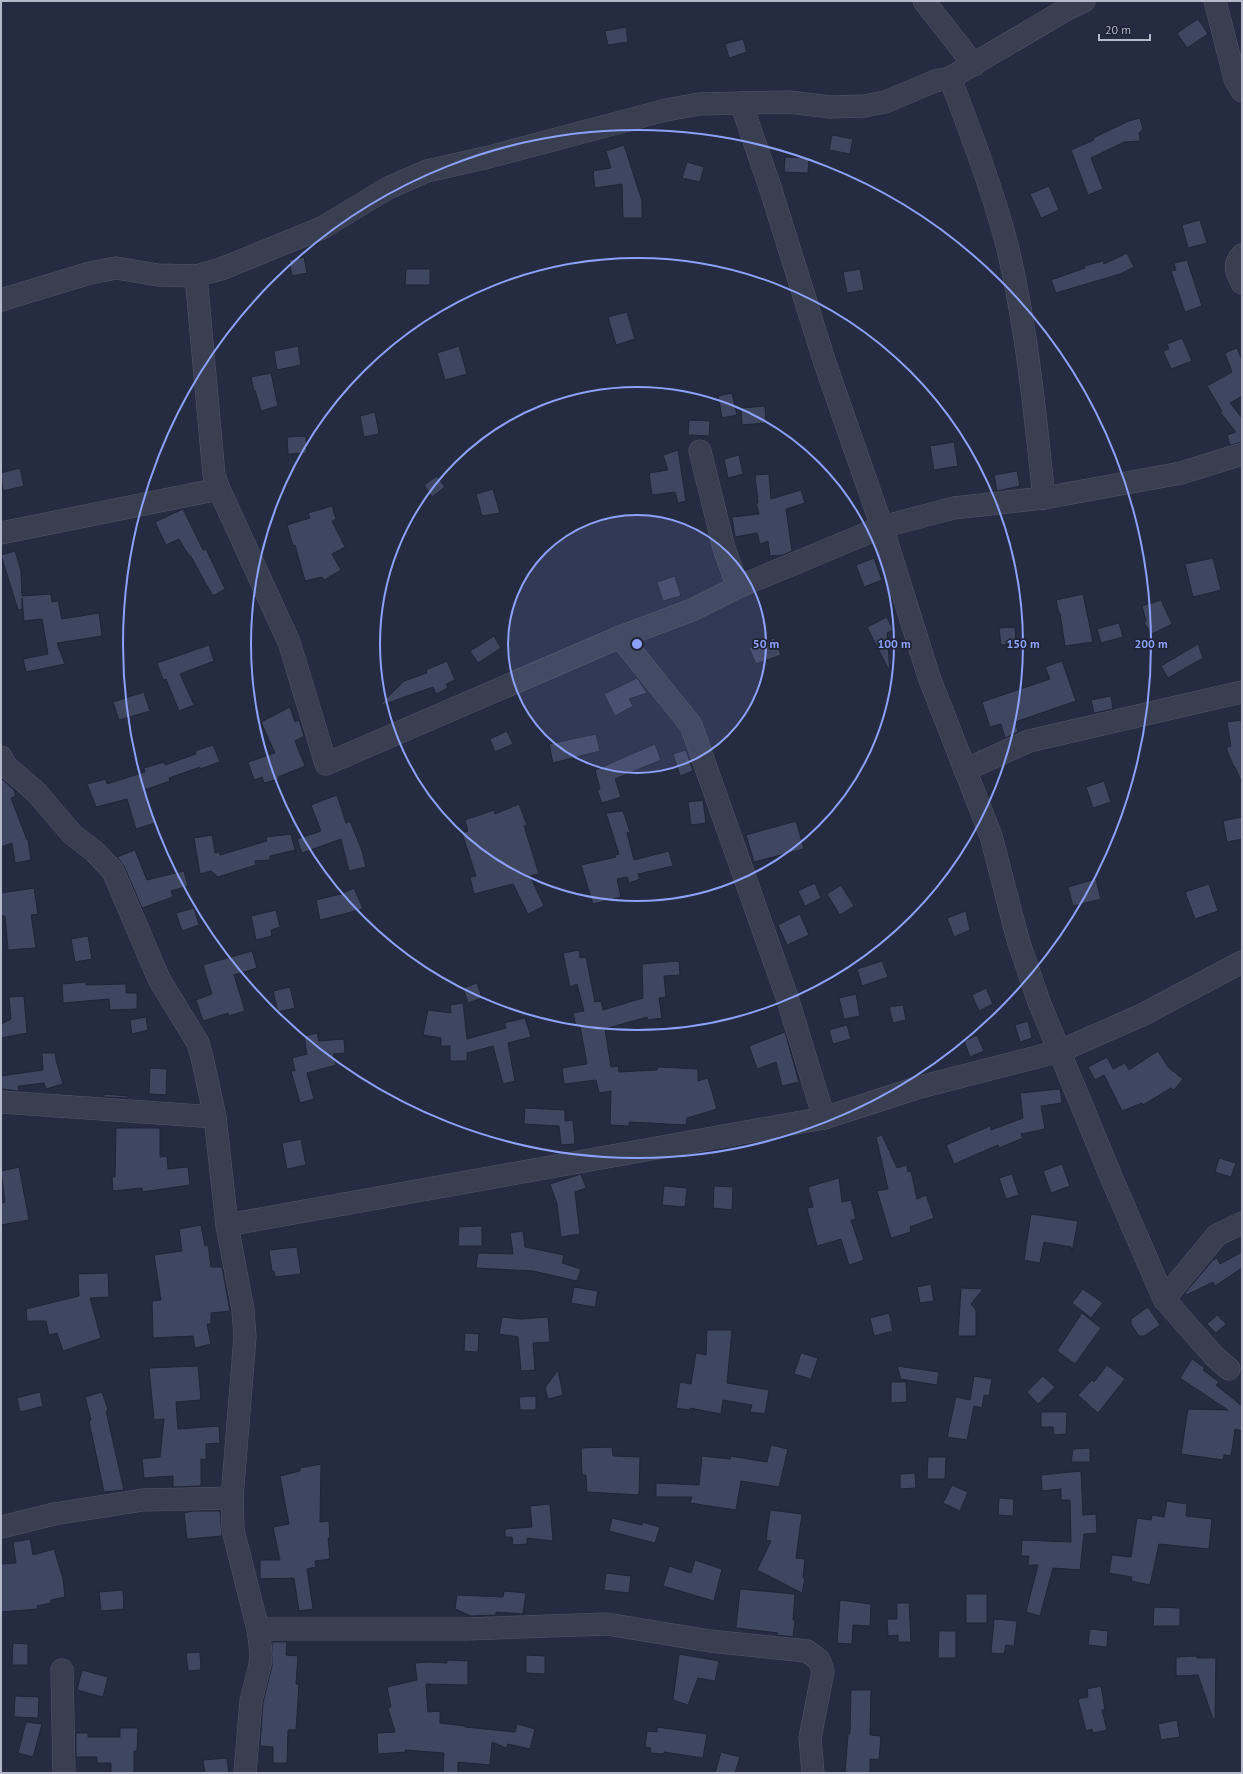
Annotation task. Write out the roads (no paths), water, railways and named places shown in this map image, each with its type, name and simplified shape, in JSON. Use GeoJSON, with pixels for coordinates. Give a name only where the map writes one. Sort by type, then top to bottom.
{"type":"FeatureCollection","features":[{"type":"Feature","properties":{"kind":"street"},"geometry":{"type":"LineString","coordinates":[[924,1],[974,65]]}},
{"type":"Feature","properties":{"kind":"street"},"geometry":{"type":"LineString","coordinates":[[1,300],[90,273],[116,268],[158,275],[196,276],[221,269],[322,228],[388,188],[427,171],[489,157],[666,110],[699,104],[788,102],[830,107],[864,106],[885,102],[935,82],[950,78],[1067,9],[1084,1]]}},
{"type":"Feature","properties":{"kind":"street"},"geometry":{"type":"LineString","coordinates":[[1215,1],[1235,79],[1242,91]]}},
{"type":"Feature","properties":{"kind":"street"},"geometry":{"type":"LineString","coordinates":[[950,78],[982,164],[1006,245],[1027,347],[1044,498]]}},
{"type":"Feature","properties":{"kind":"street"},"geometry":{"type":"LineString","coordinates":[[742,103],[825,363],[882,527],[929,677],[990,836],[1018,940],[1039,1002],[1115,1186],[1164,1299],[1214,1356],[1229,1369]]}},
{"type":"Feature","properties":{"kind":"street"},"geometry":{"type":"LineString","coordinates":[[1242,255],[1237,260],[1236,266],[1237,274],[1242,283]]}},
{"type":"Feature","properties":{"kind":"street"},"geometry":{"type":"LineString","coordinates":[[196,276],[214,475],[289,642],[326,764],[620,637],[692,610],[738,587],[882,527],[954,508],[1044,498],[1181,473],[1242,454]]}},
{"type":"Feature","properties":{"kind":"street"},"geometry":{"type":"LineString","coordinates":[[700,451],[724,548],[738,587]]}},
{"type":"Feature","properties":{"kind":"street"},"geometry":{"type":"LineString","coordinates":[[1,533],[219,489]]}},
{"type":"Feature","properties":{"kind":"street"},"geometry":{"type":"LineString","coordinates":[[620,637],[691,725],[787,997],[824,1118]]}},
{"type":"Feature","properties":{"kind":"street"},"geometry":{"type":"LineString","coordinates":[[965,770],[1029,741],[1242,692]]}},
{"type":"Feature","properties":{"kind":"street"},"geometry":{"type":"LineString","coordinates":[[1,757],[6,766],[36,792],[72,834],[95,852],[113,871],[159,979],[198,1043],[202,1057],[215,1117],[227,1225],[243,1310],[245,1336],[232,1498],[233,1530],[258,1629],[261,1653],[260,1665],[251,1701],[246,1773]]}},
{"type":"Feature","properties":{"kind":"street"},"geometry":{"type":"LineString","coordinates":[[227,1225],[824,1118],[920,1087],[1060,1051],[1142,1015],[1242,962]]}},
{"type":"Feature","properties":{"kind":"street"},"geometry":{"type":"LineString","coordinates":[[1,1102],[215,1117]]}},
{"type":"Feature","properties":{"kind":"street"},"geometry":{"type":"LineString","coordinates":[[1164,1299],[1217,1235],[1242,1222]]}},
{"type":"Feature","properties":{"kind":"street"},"geometry":{"type":"LineString","coordinates":[[1,1527],[54,1514],[142,1500],[232,1498]]}},
{"type":"Feature","properties":{"kind":"street"},"geometry":{"type":"LineString","coordinates":[[258,1629],[466,1629],[607,1624],[710,1641],[807,1651],[819,1660],[823,1671],[810,1738],[813,1773]]}},
{"type":"Feature","properties":{"kind":"street"},"geometry":{"type":"LineString","coordinates":[[62,1670],[64,1773]]}}]}
